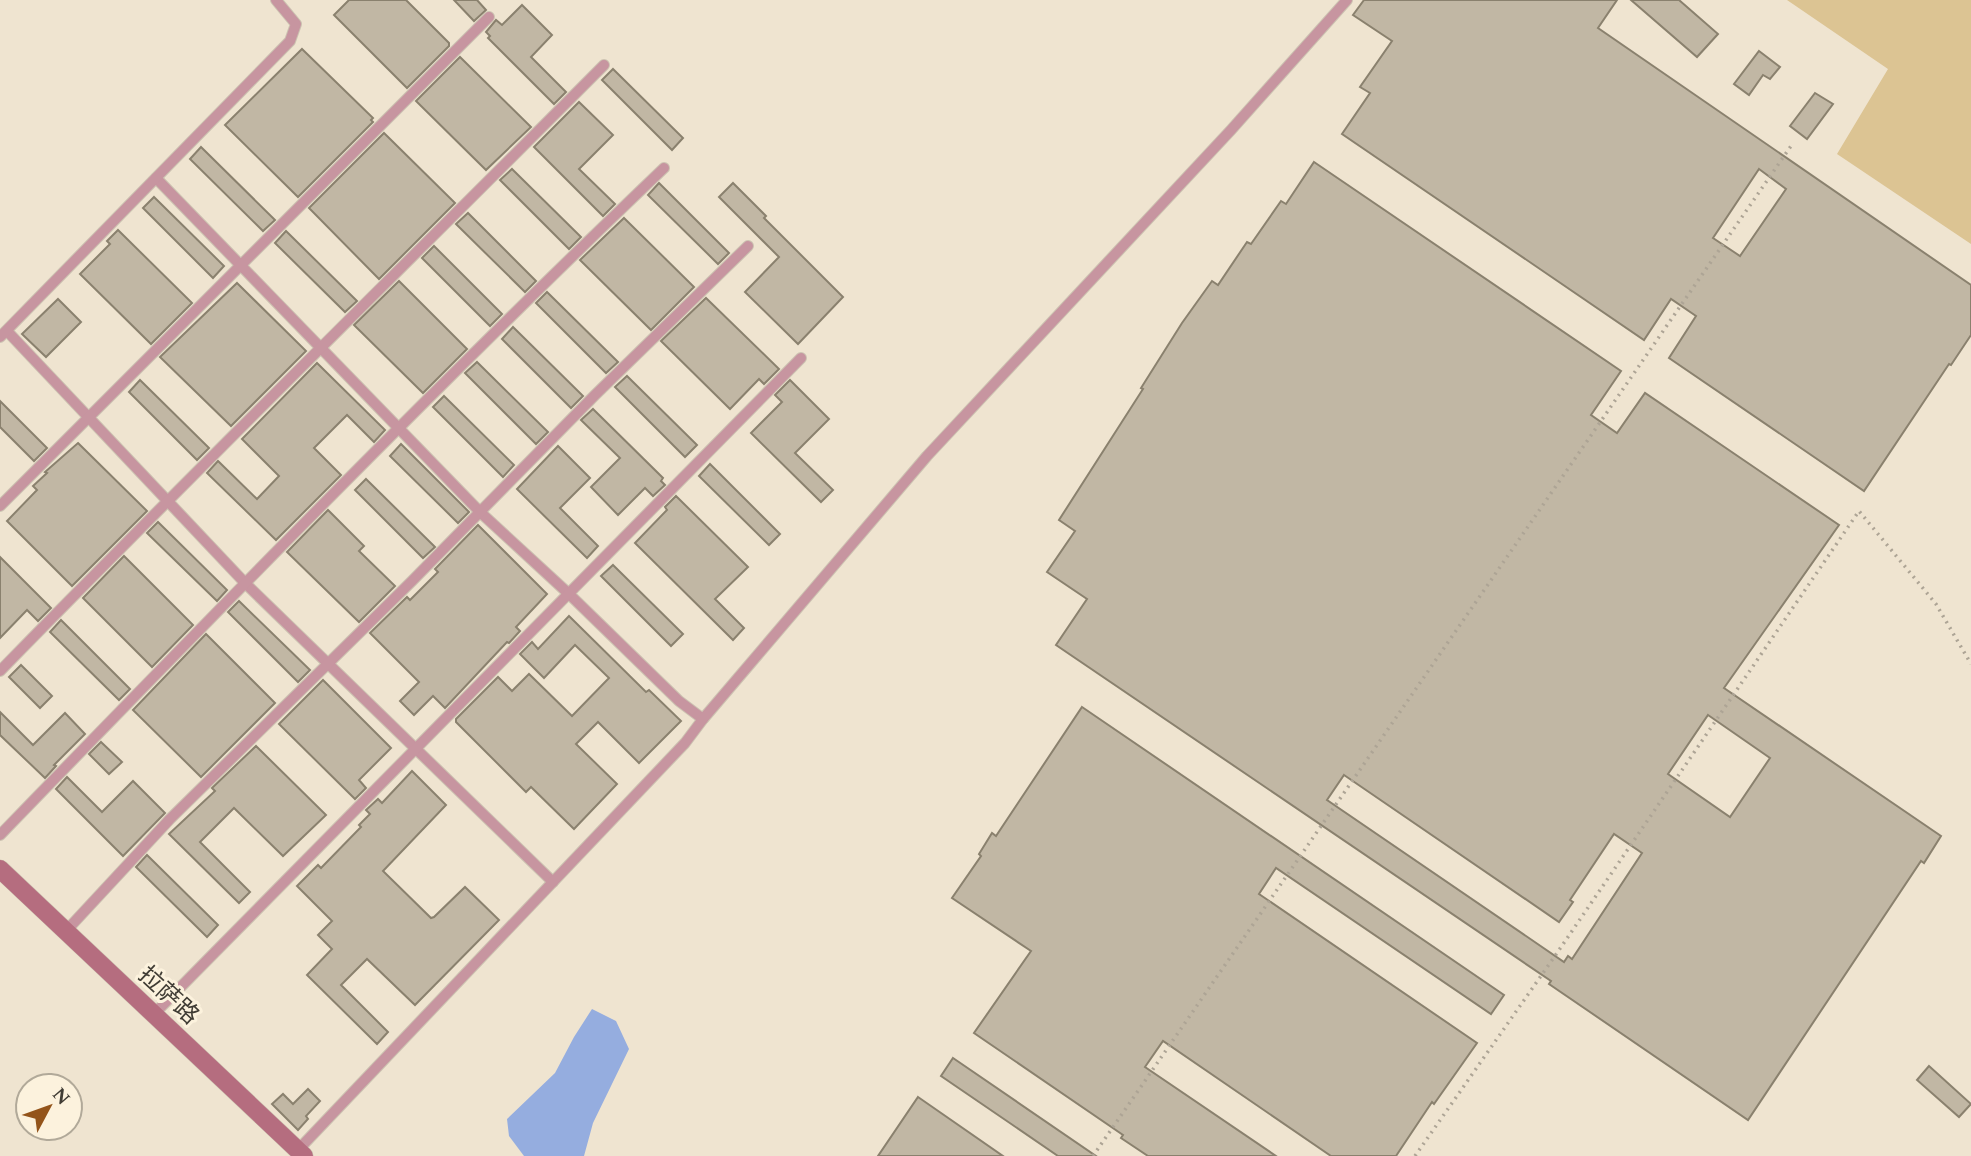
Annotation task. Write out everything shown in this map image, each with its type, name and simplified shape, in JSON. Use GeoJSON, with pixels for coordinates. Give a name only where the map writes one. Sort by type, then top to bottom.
{"type":"FeatureCollection","features":[{"type":"Feature","properties":{"kind":"street","name":"拉萨路"},"geometry":{"type":"LineString","coordinates":[[0,869],[301,1153]]}},
{"type":"Feature","properties":{"kind":"lane"},"geometry":{"type":"LineString","coordinates":[[276,0],[296,24],[290,41],[3,334],[89,415],[246,584],[553,882]]}},
{"type":"Feature","properties":{"kind":"lane"},"geometry":{"type":"LineString","coordinates":[[301,1153],[685,743],[927,456],[1348,0]]}},
{"type":"Feature","properties":{"kind":"lane"},"geometry":{"type":"LineString","coordinates":[[0,506],[489,17]]}},
{"type":"Feature","properties":{"kind":"lane"},"geometry":{"type":"LineString","coordinates":[[0,671],[604,65]]}},
{"type":"Feature","properties":{"kind":"lane"},"geometry":{"type":"LineString","coordinates":[[0,835],[556,271],[664,168]]}},
{"type":"Feature","properties":{"kind":"lane"},"geometry":{"type":"LineString","coordinates":[[156,178],[480,512],[679,701],[703,719]]}},
{"type":"Feature","properties":{"kind":"lane"},"geometry":{"type":"LineString","coordinates":[[66,931],[170,819],[748,246]]}},
{"type":"Feature","properties":{"kind":"lane"},"geometry":{"type":"LineString","coordinates":[[154,1014],[801,358]]}},
{"type":"Feature","properties":{"kind":"path"},"geometry":{"type":"LineString","coordinates":[[1093,1156],[1791,146]]}},
{"type":"Feature","properties":{"kind":"path"},"geometry":{"type":"LineString","coordinates":[[1415,1156],[1858,511],[1936,604],[1971,664]]}},
{"type":"Feature","properties":{"kind":"shaded area"},"geometry":{"type":"Polygon","coordinates":[[[1787,0],[1971,0],[1971,244],[1837,154],[1888,69],[1787,0]]]}},
{"type":"Feature","properties":{"kind":"water"},"geometry":{"type":"Polygon","coordinates":[[[592,1009],[616,1021],[629,1049],[593,1123],[584,1156],[524,1156],[509,1136],[507,1119],[555,1073],[592,1009]]]}},
{"type":"Feature","properties":{"kind":"building"},"geometry":{"type":"Polygon","coordinates":[[[349,0],[406,0],[449,46],[407,88],[334,15],[349,0]]]}},
{"type":"Feature","properties":{"kind":"building"},"geometry":{"type":"Polygon","coordinates":[[[454,0],[477,0],[486,10],[474,21],[454,0]]]}},
{"type":"Feature","properties":{"kind":"building"},"geometry":{"type":"Polygon","coordinates":[[[1364,0],[1617,0],[1598,28],[1971,285],[1971,335],[1864,491],[1669,358],[1696,316],[1671,299],[1644,340],[1342,134],[1370,93],[1360,87],[1392,41],[1353,15],[1364,0]],[[1759,169],[1713,238],[1740,256],[1786,189],[1759,169]]]}},
{"type":"Feature","properties":{"kind":"building"},"geometry":{"type":"Polygon","coordinates":[[[1631,0],[1679,0],[1718,34],[1697,57],[1631,0]]]}},
{"type":"Feature","properties":{"kind":"building"},"geometry":{"type":"Polygon","coordinates":[[[522,5],[552,35],[531,57],[566,92],[554,104],[488,38],[490,36],[486,32],[496,20],[502,25],[522,5]]]}},
{"type":"Feature","properties":{"kind":"building"},"geometry":{"type":"Polygon","coordinates":[[[302,49],[373,118],[373,122],[298,197],[225,125],[302,49]]]}},
{"type":"Feature","properties":{"kind":"building"},"geometry":{"type":"Polygon","coordinates":[[[1759,51],[1780,67],[1770,79],[1763,75],[1749,95],[1734,84],[1759,51]]]}},
{"type":"Feature","properties":{"kind":"building"},"geometry":{"type":"Polygon","coordinates":[[[460,57],[531,127],[486,170],[416,101],[460,57]]]}},
{"type":"Feature","properties":{"kind":"building"},"geometry":{"type":"Polygon","coordinates":[[[613,69],[683,138],[672,150],[602,80],[613,69]]]}},
{"type":"Feature","properties":{"kind":"building"},"geometry":{"type":"Polygon","coordinates":[[[1815,93],[1833,104],[1807,139],[1790,126],[1815,93]]]}},
{"type":"Feature","properties":{"kind":"building"},"geometry":{"type":"Polygon","coordinates":[[[579,102],[613,135],[579,169],[615,204],[603,216],[534,147],[579,102]]]}},
{"type":"Feature","properties":{"kind":"building"},"geometry":{"type":"Polygon","coordinates":[[[384,133],[455,203],[379,279],[309,208],[384,133]]]}},
{"type":"Feature","properties":{"kind":"building"},"geometry":{"type":"Polygon","coordinates":[[[201,147],[275,220],[263,231],[190,159],[201,147]]]}},
{"type":"Feature","properties":{"kind":"building"},"geometry":{"type":"Polygon","coordinates":[[[1314,162],[1621,371],[1591,415],[1617,433],[1645,393],[1839,525],[1724,688],[1941,836],[1924,863],[1921,861],[1748,1120],[1549,984],[1551,981],[1056,645],[1087,599],[1047,572],[1075,531],[1059,520],[1182,323],[1212,281],[1218,285],[1247,242],[1251,244],[1281,201],[1286,204],[1314,162]],[[1708,715],[1668,774],[1730,817],[1770,758],[1708,715]],[[1344,775],[1327,800],[1564,962],[1568,956],[1572,959],[1642,853],[1614,834],[1570,900],[1573,902],[1559,922],[1344,775]]]}},
{"type":"Feature","properties":{"kind":"building"},"geometry":{"type":"Polygon","coordinates":[[[512,169],[581,237],[569,249],[500,180],[512,169]]]}},
{"type":"Feature","properties":{"kind":"building"},"geometry":{"type":"Polygon","coordinates":[[[659,183],[729,253],[718,264],[648,195],[659,183]]]}},
{"type":"Feature","properties":{"kind":"building"},"geometry":{"type":"Polygon","coordinates":[[[733,183],[843,297],[798,344],[745,292],[779,257],[719,197],[733,183]]]}},
{"type":"Feature","properties":{"kind":"building"},"geometry":{"type":"Polygon","coordinates":[[[154,197],[224,266],[213,278],[143,208],[154,197]]]}},
{"type":"Feature","properties":{"kind":"building"},"geometry":{"type":"Polygon","coordinates":[[[468,213],[536,281],[525,292],[456,224],[468,213]]]}},
{"type":"Feature","properties":{"kind":"building"},"geometry":{"type":"Polygon","coordinates":[[[624,218],[694,287],[651,330],[580,260],[624,218]]]}},
{"type":"Feature","properties":{"kind":"building"},"geometry":{"type":"Polygon","coordinates":[[[118,230],[192,303],[151,344],[80,274],[110,244],[107,241],[118,230]]]}},
{"type":"Feature","properties":{"kind":"building"},"geometry":{"type":"Polygon","coordinates":[[[286,231],[357,301],[345,312],[275,243],[286,231]]]}},
{"type":"Feature","properties":{"kind":"building"},"geometry":{"type":"Polygon","coordinates":[[[434,246],[502,314],[490,326],[422,258],[434,246]]]}},
{"type":"Feature","properties":{"kind":"building"},"geometry":{"type":"Polygon","coordinates":[[[399,281],[467,349],[423,393],[354,325],[399,281]]]}},
{"type":"Feature","properties":{"kind":"building"},"geometry":{"type":"Polygon","coordinates":[[[237,283],[306,351],[231,426],[160,357],[237,283]]]}},
{"type":"Feature","properties":{"kind":"building"},"geometry":{"type":"Polygon","coordinates":[[[547,292],[618,362],[606,373],[536,303],[547,292]]]}},
{"type":"Feature","properties":{"kind":"building"},"geometry":{"type":"Polygon","coordinates":[[[706,298],[779,369],[764,384],[759,379],[730,409],[661,341],[706,298]]]}},
{"type":"Feature","properties":{"kind":"building"},"geometry":{"type":"Polygon","coordinates":[[[58,299],[81,322],[46,357],[22,334],[58,299]]]}},
{"type":"Feature","properties":{"kind":"building"},"geometry":{"type":"Polygon","coordinates":[[[513,327],[583,396],[571,408],[502,339],[513,327]]]}},
{"type":"Feature","properties":{"kind":"building"},"geometry":{"type":"Polygon","coordinates":[[[477,362],[548,432],[536,444],[465,373],[477,362]]]}},
{"type":"Feature","properties":{"kind":"building"},"geometry":{"type":"Polygon","coordinates":[[[317,363],[385,430],[374,442],[347,415],[314,448],[341,475],[276,540],[207,473],[218,461],[257,499],[279,476],[242,439],[317,363]]]}},
{"type":"Feature","properties":{"kind":"building"},"geometry":{"type":"Polygon","coordinates":[[[627,376],[697,445],[685,457],[615,387],[627,376]]]}},
{"type":"Feature","properties":{"kind":"building"},"geometry":{"type":"Polygon","coordinates":[[[140,380],[209,448],[197,460],[129,392],[140,380]]]}},
{"type":"Feature","properties":{"kind":"building"},"geometry":{"type":"Polygon","coordinates":[[[790,380],[829,419],[795,453],[833,490],[821,502],[751,433],[782,402],[775,395],[790,380]]]}},
{"type":"Feature","properties":{"kind":"building"},"geometry":{"type":"Polygon","coordinates":[[[444,396],[514,465],[503,477],[433,407],[444,396]]]}},
{"type":"Feature","properties":{"kind":"building"},"geometry":{"type":"Polygon","coordinates":[[[0,401],[47,448],[34,461],[0,427],[0,401]]]}},
{"type":"Feature","properties":{"kind":"building"},"geometry":{"type":"Polygon","coordinates":[[[593,409],[663,478],[661,481],[665,485],[653,496],[645,488],[618,515],[591,487],[620,458],[581,420],[593,409]]]}},
{"type":"Feature","properties":{"kind":"building"},"geometry":{"type":"Polygon","coordinates":[[[78,443],[147,511],[72,586],[7,521],[37,490],[33,486],[47,473],[45,472],[78,443]]]}},
{"type":"Feature","properties":{"kind":"building"},"geometry":{"type":"Polygon","coordinates":[[[401,444],[469,512],[458,523],[390,456],[401,444]]]}},
{"type":"Feature","properties":{"kind":"building"},"geometry":{"type":"Polygon","coordinates":[[[558,446],[590,478],[560,508],[598,546],[587,558],[517,489],[558,446]]]}},
{"type":"Feature","properties":{"kind":"building"},"geometry":{"type":"Polygon","coordinates":[[[710,464],[780,534],[769,545],[699,476],[710,464]]]}},
{"type":"Feature","properties":{"kind":"building"},"geometry":{"type":"Polygon","coordinates":[[[366,479],[435,547],[423,558],[355,490],[366,479]]]}},
{"type":"Feature","properties":{"kind":"building"},"geometry":{"type":"Polygon","coordinates":[[[676,496],[748,567],[715,599],[744,628],[733,640],[635,543],[667,510],[665,507],[676,496]]]}},
{"type":"Feature","properties":{"kind":"building"},"geometry":{"type":"Polygon","coordinates":[[[328,510],[364,546],[359,551],[395,586],[359,622],[287,552],[328,510]]]}},
{"type":"Feature","properties":{"kind":"building"},"geometry":{"type":"Polygon","coordinates":[[[158,522],[227,590],[217,601],[147,533],[158,522]]]}},
{"type":"Feature","properties":{"kind":"building"},"geometry":{"type":"Polygon","coordinates":[[[478,525],[547,594],[516,627],[520,631],[445,708],[433,696],[414,715],[400,701],[419,682],[370,633],[407,597],[410,600],[438,572],[435,569],[478,525]]]}},
{"type":"Feature","properties":{"kind":"building"},"geometry":{"type":"Polygon","coordinates":[[[124,556],[193,625],[152,667],[83,598],[124,556]]]}},
{"type":"Feature","properties":{"kind":"building"},"geometry":{"type":"Polygon","coordinates":[[[0,557],[51,608],[38,621],[27,610],[0,638],[0,557]]]}},
{"type":"Feature","properties":{"kind":"building"},"geometry":{"type":"Polygon","coordinates":[[[613,565],[683,634],[671,646],[601,576],[613,565]]]}},
{"type":"Feature","properties":{"kind":"building"},"geometry":{"type":"Polygon","coordinates":[[[239,601],[310,670],[298,682],[228,612],[239,601]]]}},
{"type":"Feature","properties":{"kind":"building"},"geometry":{"type":"Polygon","coordinates":[[[569,616],[646,692],[649,690],[681,721],[639,763],[598,722],[576,744],[617,784],[574,829],[531,787],[526,792],[456,722],[498,677],[512,691],[529,674],[572,716],[609,678],[575,645],[544,678],[520,654],[532,642],[538,649],[569,616]]]}},
{"type":"Feature","properties":{"kind":"building"},"geometry":{"type":"Polygon","coordinates":[[[61,620],[130,689],[119,700],[50,632],[61,620]]]}},
{"type":"Feature","properties":{"kind":"building"},"geometry":{"type":"Polygon","coordinates":[[[206,634],[275,703],[201,777],[133,710],[206,634]]]}},
{"type":"Feature","properties":{"kind":"building"},"geometry":{"type":"Polygon","coordinates":[[[21,665],[52,696],[40,708],[9,677],[21,665]]]}},
{"type":"Feature","properties":{"kind":"building"},"geometry":{"type":"Polygon","coordinates":[[[323,680],[391,748],[359,780],[366,788],[355,799],[279,724],[323,680]]]}},
{"type":"Feature","properties":{"kind":"building"},"geometry":{"type":"Polygon","coordinates":[[[1082,707],[1504,995],[1491,1014],[1276,868],[1259,894],[1477,1043],[1434,1104],[1432,1102],[1396,1156],[1331,1156],[1163,1041],[1145,1067],[1276,1156],[1148,1156],[1121,1138],[1123,1135],[974,1033],[1031,951],[952,898],[981,856],[979,854],[992,833],[996,836],[1082,707]]]}},
{"type":"Feature","properties":{"kind":"building"},"geometry":{"type":"Polygon","coordinates":[[[0,712],[33,745],[65,713],[85,734],[45,778],[0,735],[0,712]]]}},
{"type":"Feature","properties":{"kind":"building"},"geometry":{"type":"Polygon","coordinates":[[[101,742],[122,762],[109,774],[89,754],[101,742]]]}},
{"type":"Feature","properties":{"kind":"building"},"geometry":{"type":"Polygon","coordinates":[[[256,746],[326,815],[283,856],[234,808],[200,842],[250,892],[239,903],[169,834],[215,791],[212,788],[256,746]]]}},
{"type":"Feature","properties":{"kind":"building"},"geometry":{"type":"Polygon","coordinates":[[[412,771],[446,805],[383,871],[431,918],[465,887],[499,920],[415,1005],[367,959],[341,985],[388,1032],[377,1044],[307,975],[332,949],[318,935],[332,921],[297,886],[318,865],[321,868],[361,827],[359,825],[370,814],[366,810],[378,799],[382,803],[412,771]]]}},
{"type":"Feature","properties":{"kind":"building"},"geometry":{"type":"Polygon","coordinates":[[[67,777],[102,812],[133,781],[165,813],[123,856],[56,789],[67,777]]]}},
{"type":"Feature","properties":{"kind":"building"},"geometry":{"type":"Polygon","coordinates":[[[147,855],[218,925],[207,937],[136,867],[147,855]]]}},
{"type":"Feature","properties":{"kind":"building"},"geometry":{"type":"Polygon","coordinates":[[[953,1058],[1096,1156],[1058,1156],[941,1076],[953,1058]]]}},
{"type":"Feature","properties":{"kind":"building"},"geometry":{"type":"Polygon","coordinates":[[[1929,1066],[1971,1104],[1959,1117],[1917,1080],[1929,1066]]]}},
{"type":"Feature","properties":{"kind":"building"},"geometry":{"type":"Polygon","coordinates":[[[308,1089],[320,1101],[298,1130],[272,1104],[283,1094],[293,1104],[308,1089]]]}},
{"type":"Feature","properties":{"kind":"building"},"geometry":{"type":"Polygon","coordinates":[[[918,1097],[1003,1156],[878,1156],[918,1097]]]}}]}
